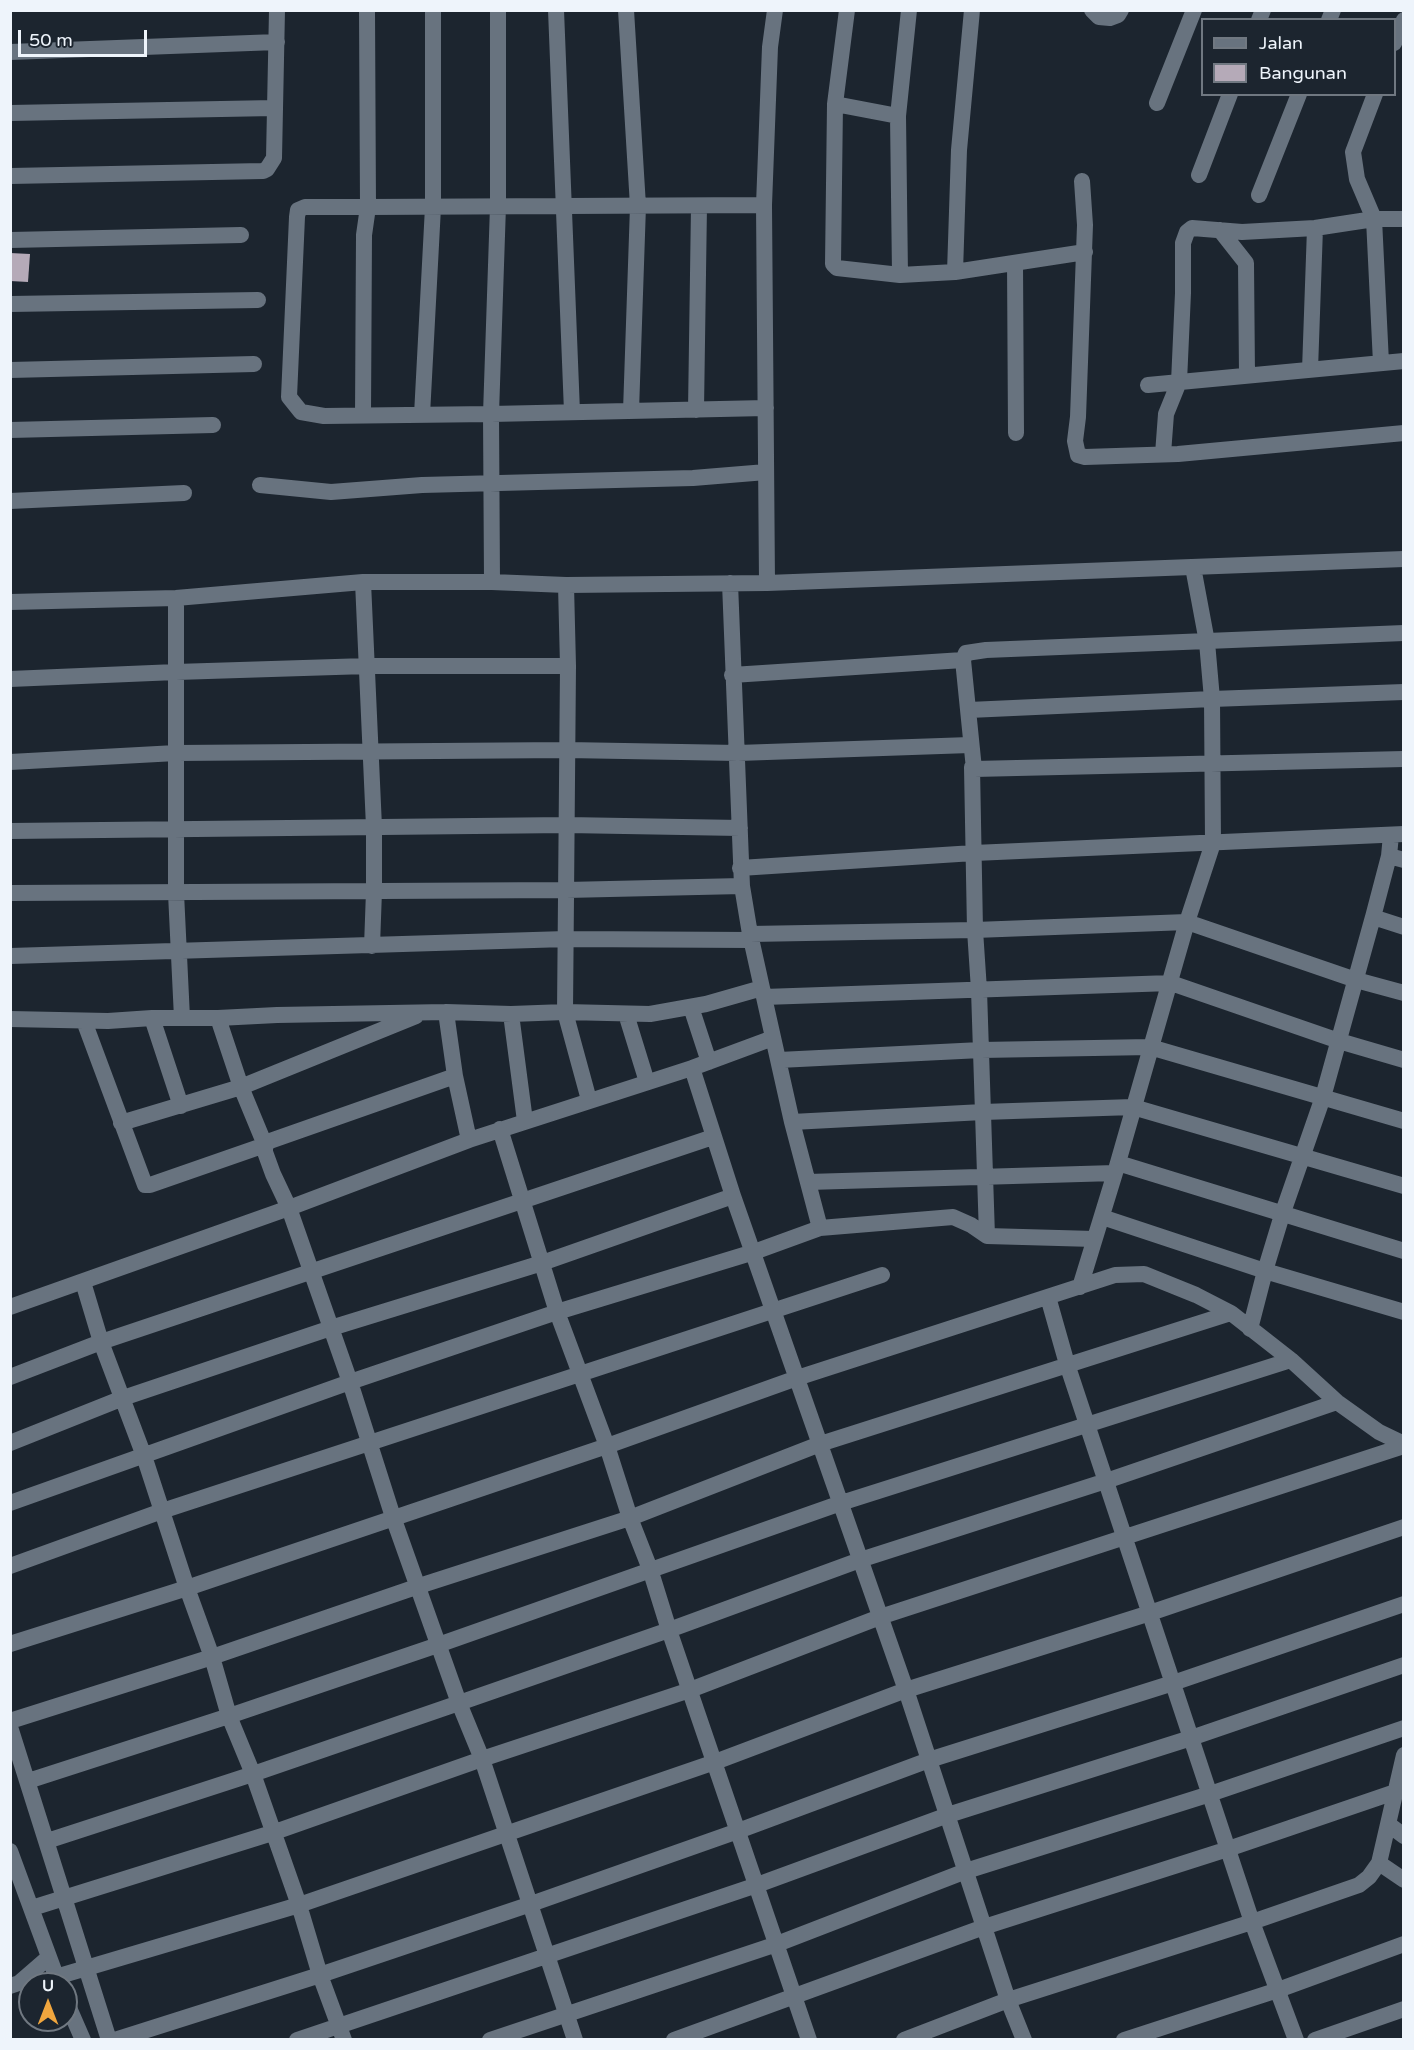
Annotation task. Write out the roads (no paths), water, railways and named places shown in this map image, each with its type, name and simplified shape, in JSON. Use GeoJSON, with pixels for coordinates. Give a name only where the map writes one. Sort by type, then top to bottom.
{"type":"FeatureCollection","features":[{"type":"Feature","properties":{"kind":"street"},"geometry":{"type":"LineString","coordinates":[[10,176],[263,171],[267,169],[274,158],[277,10]]}},
{"type":"Feature","properties":{"kind":"street"},"geometry":{"type":"LineString","coordinates":[[363,415],[364,236],[368,207],[367,10]]}},
{"type":"Feature","properties":{"kind":"street"},"geometry":{"type":"LineString","coordinates":[[422,415],[433,207],[433,10]]}},
{"type":"Feature","properties":{"kind":"street"},"geometry":{"type":"LineString","coordinates":[[492,582],[490,484],[498,206],[498,10]]}},
{"type":"Feature","properties":{"kind":"street"},"geometry":{"type":"LineString","coordinates":[[556,10],[572,412]]}},
{"type":"Feature","properties":{"kind":"street"},"geometry":{"type":"LineString","coordinates":[[626,10],[638,206],[631,411]]}},
{"type":"Feature","properties":{"kind":"street"},"geometry":{"type":"LineString","coordinates":[[767,583],[764,205],[770,46],[775,10]]}},
{"type":"Feature","properties":{"kind":"street"},"geometry":{"type":"LineString","coordinates":[[847,10],[835,104],[833,264],[837,268],[900,275],[956,272],[1085,252]]}},
{"type":"Feature","properties":{"kind":"street"},"geometry":{"type":"LineString","coordinates":[[900,275],[898,116],[909,10]]}},
{"type":"Feature","properties":{"kind":"street"},"geometry":{"type":"LineString","coordinates":[[956,272],[959,150],[972,10]]}},
{"type":"Feature","properties":{"kind":"street"},"geometry":{"type":"LineString","coordinates":[[1092,10],[1099,17],[1110,18],[1118,15],[1121,10]]}},
{"type":"Feature","properties":{"kind":"street"},"geometry":{"type":"LineString","coordinates":[[1157,103],[1194,10]]}},
{"type":"Feature","properties":{"kind":"street"},"geometry":{"type":"LineString","coordinates":[[1396,40],[1404,20]]}},
{"type":"Feature","properties":{"kind":"street"},"geometry":{"type":"LineString","coordinates":[[10,52],[276,42]]}},
{"type":"Feature","properties":{"kind":"street"},"geometry":{"type":"LineString","coordinates":[[1199,175],[1229,96]]}},
{"type":"Feature","properties":{"kind":"street"},"geometry":{"type":"LineString","coordinates":[[1259,195],[1298,96]]}},
{"type":"Feature","properties":{"kind":"street"},"geometry":{"type":"LineString","coordinates":[[1374,96],[1353,152],[1357,179],[1374,219],[1381,363]]}},
{"type":"Feature","properties":{"kind":"street"},"geometry":{"type":"LineString","coordinates":[[835,104],[898,116]]}},
{"type":"Feature","properties":{"kind":"street"},"geometry":{"type":"LineString","coordinates":[[10,113],[274,108]]}},
{"type":"Feature","properties":{"kind":"street"},"geometry":{"type":"LineString","coordinates":[[1082,181],[1085,252],[1075,441],[1078,455],[1085,457],[1163,454],[1404,433]]}},
{"type":"Feature","properties":{"kind":"street"},"geometry":{"type":"LineString","coordinates":[[764,205],[304,207],[298,210],[289,397],[301,412],[324,416],[766,408]]}},
{"type":"Feature","properties":{"kind":"street"},"geometry":{"type":"LineString","coordinates":[[696,410],[699,206]]}},
{"type":"Feature","properties":{"kind":"street"},"geometry":{"type":"LineString","coordinates":[[1163,454],[1166,414],[1179,382],[1183,243],[1187,232],[1192,228],[1242,232],[1315,228],[1374,219],[1404,219]]}},
{"type":"Feature","properties":{"kind":"street"},"geometry":{"type":"LineString","coordinates":[[1310,370],[1315,228]]}},
{"type":"Feature","properties":{"kind":"street"},"geometry":{"type":"LineString","coordinates":[[1220,230],[1246,263],[1247,375]]}},
{"type":"Feature","properties":{"kind":"street"},"geometry":{"type":"LineString","coordinates":[[10,240],[241,235]]}},
{"type":"Feature","properties":{"kind":"street"},"geometry":{"type":"LineString","coordinates":[[1015,263],[1016,433]]}},
{"type":"Feature","properties":{"kind":"street"},"geometry":{"type":"LineString","coordinates":[[10,304],[258,300]]}},
{"type":"Feature","properties":{"kind":"street"},"geometry":{"type":"LineString","coordinates":[[1148,385],[1404,361]]}},
{"type":"Feature","properties":{"kind":"street"},"geometry":{"type":"LineString","coordinates":[[10,370],[254,364]]}},
{"type":"Feature","properties":{"kind":"street"},"geometry":{"type":"LineString","coordinates":[[10,430],[213,425]]}},
{"type":"Feature","properties":{"kind":"street"},"geometry":{"type":"LineString","coordinates":[[260,486],[331,492],[422,486],[693,478],[766,472]]}},
{"type":"Feature","properties":{"kind":"street"},"geometry":{"type":"LineString","coordinates":[[10,501],[184,493]]}},
{"type":"Feature","properties":{"kind":"street"},"geometry":{"type":"LineString","coordinates":[[10,602],[176,598],[363,582],[492,582],[566,585],[767,583],[1404,559]]}},
{"type":"Feature","properties":{"kind":"street"},"geometry":{"type":"LineString","coordinates":[[1080,1287],[1117,1168],[1187,922],[1213,843],[1212,699],[1207,642],[1193,567]]}},
{"type":"Feature","properties":{"kind":"street"},"geometry":{"type":"LineString","coordinates":[[363,582],[374,827],[372,946]]}},
{"type":"Feature","properties":{"kind":"street"},"geometry":{"type":"LineString","coordinates":[[729,583],[742,886],[792,1122],[820,1228]]}},
{"type":"Feature","properties":{"kind":"street"},"geometry":{"type":"LineString","coordinates":[[566,585],[568,666],[565,1012],[589,1100]]}},
{"type":"Feature","properties":{"kind":"street"},"geometry":{"type":"LineString","coordinates":[[176,598],[176,893],[182,1018]]}},
{"type":"Feature","properties":{"kind":"street"},"geometry":{"type":"LineString","coordinates":[[987,1236],[975,930],[972,767],[963,660],[966,653],[986,650],[1404,633]]}},
{"type":"Feature","properties":{"kind":"street"},"geometry":{"type":"LineString","coordinates":[[732,675],[963,660]]}},
{"type":"Feature","properties":{"kind":"street"},"geometry":{"type":"LineString","coordinates":[[10,679],[367,666],[568,666]]}},
{"type":"Feature","properties":{"kind":"street"},"geometry":{"type":"LineString","coordinates":[[969,710],[1404,692]]}},
{"type":"Feature","properties":{"kind":"street"},"geometry":{"type":"LineString","coordinates":[[10,762],[176,753],[567,750],[738,753],[970,745]]}},
{"type":"Feature","properties":{"kind":"street"},"geometry":{"type":"LineString","coordinates":[[972,767],[978,770],[1404,759]]}},
{"type":"Feature","properties":{"kind":"street"},"geometry":{"type":"LineString","coordinates":[[10,831],[567,825],[740,828]]}},
{"type":"Feature","properties":{"kind":"street"},"geometry":{"type":"LineString","coordinates":[[740,868],[974,853],[1397,835],[1396,858],[1373,917],[1323,1097],[1282,1215],[1250,1329]]}},
{"type":"Feature","properties":{"kind":"street"},"geometry":{"type":"LineString","coordinates":[[10,893],[566,890],[742,886]]}},
{"type":"Feature","properties":{"kind":"street"},"geometry":{"type":"LineString","coordinates":[[1373,917],[1404,927]]}},
{"type":"Feature","properties":{"kind":"street"},"geometry":{"type":"LineString","coordinates":[[10,956],[566,939],[751,937],[1187,922],[1356,980],[1404,993]]}},
{"type":"Feature","properties":{"kind":"street"},"geometry":{"type":"LineString","coordinates":[[10,1019],[84,1021],[446,1011],[511,1014],[565,1012],[651,1014],[763,992],[979,990],[1171,983],[1339,1041],[1404,1060]]}},
{"type":"Feature","properties":{"kind":"street"},"geometry":{"type":"LineString","coordinates":[[691,1007],[710,1062]]}},
{"type":"Feature","properties":{"kind":"street"},"geometry":{"type":"LineString","coordinates":[[446,1011],[455,1076],[469,1140]]}},
{"type":"Feature","properties":{"kind":"street"},"geometry":{"type":"LineString","coordinates":[[121,1123],[241,1087],[425,1012]]}},
{"type":"Feature","properties":{"kind":"street"},"geometry":{"type":"LineString","coordinates":[[511,1014],[525,1121]]}},
{"type":"Feature","properties":{"kind":"street"},"geometry":{"type":"LineString","coordinates":[[626,1014],[647,1082]]}},
{"type":"Feature","properties":{"kind":"street"},"geometry":{"type":"LineString","coordinates":[[152,1018],[181,1106]]}},
{"type":"Feature","properties":{"kind":"street"},"geometry":{"type":"LineString","coordinates":[[218,1018],[241,1087],[265,1145],[265,1152],[273,1174],[289,1208],[350,1382],[393,1517],[459,1703],[482,1760],[575,2040]]}},
{"type":"Feature","properties":{"kind":"street"},"geometry":{"type":"LineString","coordinates":[[84,1021],[145,1185],[265,1145],[270,1141],[455,1076]]}},
{"type":"Feature","properties":{"kind":"street"},"geometry":{"type":"LineString","coordinates":[[10,1307],[289,1208],[500,1129],[710,1062],[773,1038]]}},
{"type":"Feature","properties":{"kind":"street"},"geometry":{"type":"LineString","coordinates":[[779,1060],[981,1050],[1150,1047],[1404,1120]]}},
{"type":"Feature","properties":{"kind":"street"},"geometry":{"type":"LineString","coordinates":[[692,1068],[733,1196],[906,1690],[1008,2000],[1024,2040]]}},
{"type":"Feature","properties":{"kind":"street"},"geometry":{"type":"LineString","coordinates":[[792,1122],[1133,1107],[1404,1186]]}},
{"type":"Feature","properties":{"kind":"street"},"geometry":{"type":"LineString","coordinates":[[500,1129],[557,1312],[650,1569],[809,2040]]}},
{"type":"Feature","properties":{"kind":"street"},"geometry":{"type":"LineString","coordinates":[[10,1377],[101,1342],[713,1137]]}},
{"type":"Feature","properties":{"kind":"street"},"geometry":{"type":"LineString","coordinates":[[808,1182],[1117,1168],[1404,1251]]}},
{"type":"Feature","properties":{"kind":"street"},"geometry":{"type":"LineString","coordinates":[[10,1443],[123,1398],[331,1328],[542,1263],[733,1196]]}},
{"type":"Feature","properties":{"kind":"street"},"geometry":{"type":"LineString","coordinates":[[1101,1217],[1265,1271],[1404,1312]]}},
{"type":"Feature","properties":{"kind":"street"},"geometry":{"type":"LineString","coordinates":[[10,1503],[350,1382],[557,1312],[754,1252],[820,1228],[953,1218],[972,1225],[987,1236],[1094,1239]]}},
{"type":"Feature","properties":{"kind":"street"},"geometry":{"type":"LineString","coordinates":[[10,1644],[187,1588],[607,1446],[797,1378],[1115,1275],[1144,1274],[1196,1295],[1231,1313],[1291,1360],[1337,1402],[1379,1432],[1404,1445]]}},
{"type":"Feature","properties":{"kind":"street"},"geometry":{"type":"LineString","coordinates":[[10,1566],[162,1511],[882,1275]]}},
{"type":"Feature","properties":{"kind":"street"},"geometry":{"type":"LineString","coordinates":[[84,1281],[101,1342],[144,1456],[212,1657],[229,1716],[253,1774],[341,2033]]}},
{"type":"Feature","properties":{"kind":"street"},"geometry":{"type":"LineString","coordinates":[[1048,1297],[1067,1364],[1252,1922],[1296,2040]]}},
{"type":"Feature","properties":{"kind":"street"},"geometry":{"type":"LineString","coordinates":[[10,1721],[212,1657],[418,1586],[630,1518],[820,1444],[1231,1313]]}},
{"type":"Feature","properties":{"kind":"street"},"geometry":{"type":"LineString","coordinates":[[28,1781],[438,1645],[841,1503],[1291,1360]]}},
{"type":"Feature","properties":{"kind":"street"},"geometry":{"type":"LineString","coordinates":[[46,1840],[253,1774],[669,1630],[860,1560],[1106,1481],[1337,1402]]}},
{"type":"Feature","properties":{"kind":"street"},"geometry":{"type":"LineString","coordinates":[[32,1908],[273,1833],[690,1690],[880,1617],[1404,1445]]}},
{"type":"Feature","properties":{"kind":"street"},"geometry":{"type":"LineString","coordinates":[[76,1972],[299,1905],[715,1762],[906,1690],[1150,1613],[1404,1527]]}},
{"type":"Feature","properties":{"kind":"street"},"geometry":{"type":"LineString","coordinates":[[115,2040],[320,1975],[531,1904],[929,1760],[1173,1683],[1404,1604]]}},
{"type":"Feature","properties":{"kind":"street"},"geometry":{"type":"LineString","coordinates":[[297,2040],[341,2033],[547,1956],[757,1885],[948,1815],[1191,1738],[1404,1665]]}},
{"type":"Feature","properties":{"kind":"street"},"geometry":{"type":"LineString","coordinates":[[10,1727],[109,2040]]}},
{"type":"Feature","properties":{"kind":"street"},"geometry":{"type":"LineString","coordinates":[[490,2040],[777,1944],[966,1871],[1210,1794],[1404,1728]]}},
{"type":"Feature","properties":{"kind":"street"},"geometry":{"type":"LineString","coordinates":[[904,2040],[1008,2000],[1359,1886],[1379,1863],[1404,1755]]}},
{"type":"Feature","properties":{"kind":"street"},"geometry":{"type":"LineString","coordinates":[[674,2040],[984,1927],[1228,1849],[1395,1792]]}},
{"type":"Feature","properties":{"kind":"street"},"geometry":{"type":"LineString","coordinates":[[1388,1824],[1404,1836]]}},
{"type":"Feature","properties":{"kind":"street"},"geometry":{"type":"LineString","coordinates":[[10,1851],[54,1972]]}},
{"type":"Feature","properties":{"kind":"street"},"geometry":{"type":"LineString","coordinates":[[1379,1863],[1404,1880]]}},
{"type":"Feature","properties":{"kind":"street"},"geometry":{"type":"LineString","coordinates":[[1124,2040],[1278,1990],[1404,1944]]}},
{"type":"Feature","properties":{"kind":"street"},"geometry":{"type":"LineString","coordinates":[[10,1986],[19,1983],[49,1957]]}},
{"type":"Feature","properties":{"kind":"street"},"geometry":{"type":"LineString","coordinates":[[1315,2040],[1404,2010]]}}]}
